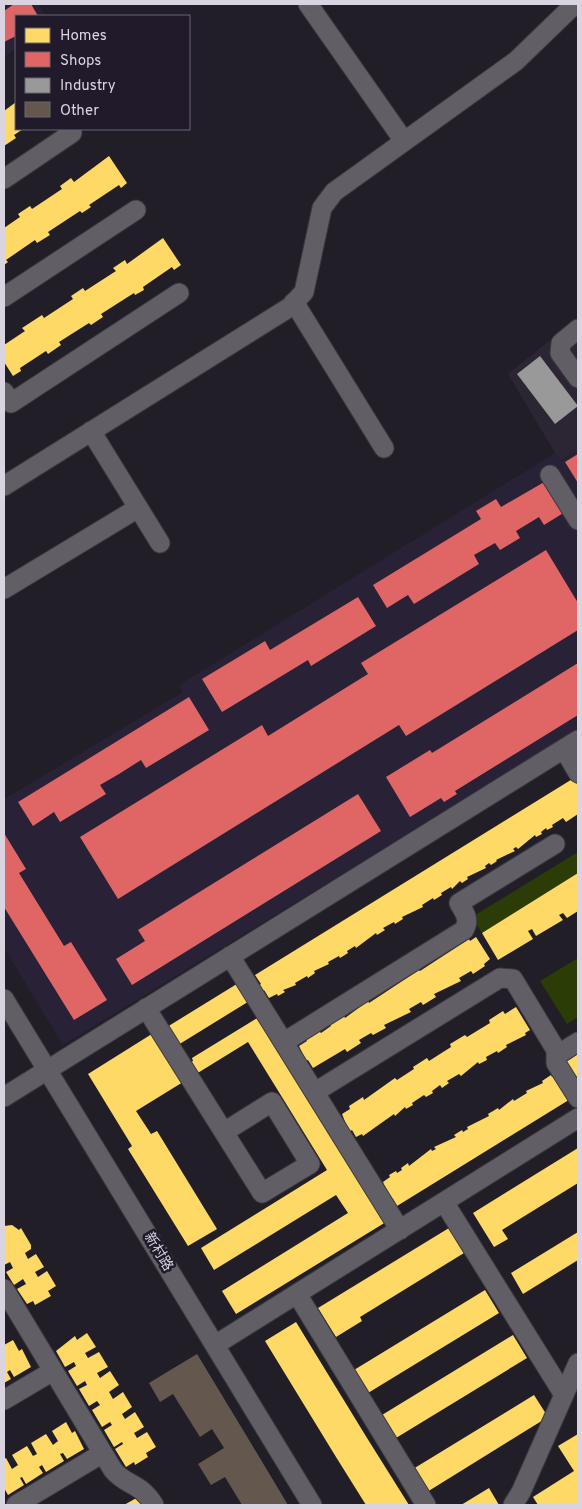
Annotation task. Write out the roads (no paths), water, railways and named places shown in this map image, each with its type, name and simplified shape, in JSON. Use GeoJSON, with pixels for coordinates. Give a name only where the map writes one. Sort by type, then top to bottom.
{"type":"FeatureCollection","features":[{"type":"Feature","properties":{"kind":"street"},"geometry":{"type":"LineString","coordinates":[[308,4],[404,141]]}},
{"type":"Feature","properties":{"kind":"street"},"geometry":{"type":"LineString","coordinates":[[4,486],[294,302],[304,292],[322,208],[334,192],[516,60],[575,4]]}},
{"type":"Feature","properties":{"kind":"street"},"geometry":{"type":"LineString","coordinates":[[4,179],[72,133]]}},
{"type":"Feature","properties":{"kind":"street"},"geometry":{"type":"LineString","coordinates":[[4,297],[136,210]]}},
{"type":"Feature","properties":{"kind":"street"},"geometry":{"type":"LineString","coordinates":[[4,392],[11,403],[179,293]]}},
{"type":"Feature","properties":{"kind":"street"},"geometry":{"type":"LineString","coordinates":[[294,302],[384,448]]}},
{"type":"Feature","properties":{"kind":"street"},"geometry":{"type":"LineString","coordinates":[[578,329],[561,343],[560,354],[578,378]]}},
{"type":"Feature","properties":{"kind":"street"},"geometry":{"type":"LineString","coordinates":[[91,431],[160,542]]}},
{"type":"Feature","properties":{"kind":"street"},"geometry":{"type":"LineString","coordinates":[[550,475],[578,520]]}},
{"type":"Feature","properties":{"kind":"street"},"geometry":{"type":"LineString","coordinates":[[4,589],[138,508]]}},
{"type":"Feature","properties":{"kind":"street"},"geometry":{"type":"LineString","coordinates":[[4,1097],[46,1069],[571,745],[578,773]]}},
{"type":"Feature","properties":{"kind":"street"},"geometry":{"type":"LineString","coordinates":[[284,1042],[464,930],[467,924],[459,903],[555,844]]}},
{"type":"Feature","properties":{"kind":"street"},"geometry":{"type":"LineString","coordinates":[[230,956],[400,1230]]}},
{"type":"Feature","properties":{"kind":"street"},"geometry":{"type":"LineString","coordinates":[[315,1092],[500,978],[513,979],[556,1050],[556,1063],[578,1098]]}},
{"type":"Feature","properties":{"kind":"street","name":"新村路"},"geometry":{"type":"LineString","coordinates":[[4,1000],[312,1505]]}},
{"type":"Feature","properties":{"kind":"street"},"geometry":{"type":"LineString","coordinates":[[146,1008],[262,1193],[310,1164],[272,1102],[224,1132]]}},
{"type":"Feature","properties":{"kind":"street"},"geometry":{"type":"LineString","coordinates":[[557,1055],[578,1042]]}},
{"type":"Feature","properties":{"kind":"street"},"geometry":{"type":"LineString","coordinates":[[215,1345],[578,1118]]}},
{"type":"Feature","properties":{"kind":"street"},"geometry":{"type":"LineString","coordinates":[[444,1202],[564,1395]]}},
{"type":"Feature","properties":{"kind":"street"},"geometry":{"type":"LineString","coordinates":[[4,1289],[120,1478],[137,1485],[147,1493],[154,1505]]}},
{"type":"Feature","properties":{"kind":"street"},"geometry":{"type":"LineString","coordinates":[[297,1294],[426,1505]]}},
{"type":"Feature","properties":{"kind":"street"},"geometry":{"type":"LineString","coordinates":[[513,1505],[521,1492],[578,1363]]}},
{"type":"Feature","properties":{"kind":"street"},"geometry":{"type":"LineString","coordinates":[[4,1400],[53,1371]]}},
{"type":"Feature","properties":{"kind":"street"},"geometry":{"type":"LineString","coordinates":[[16,1505],[103,1453]]}}]}
